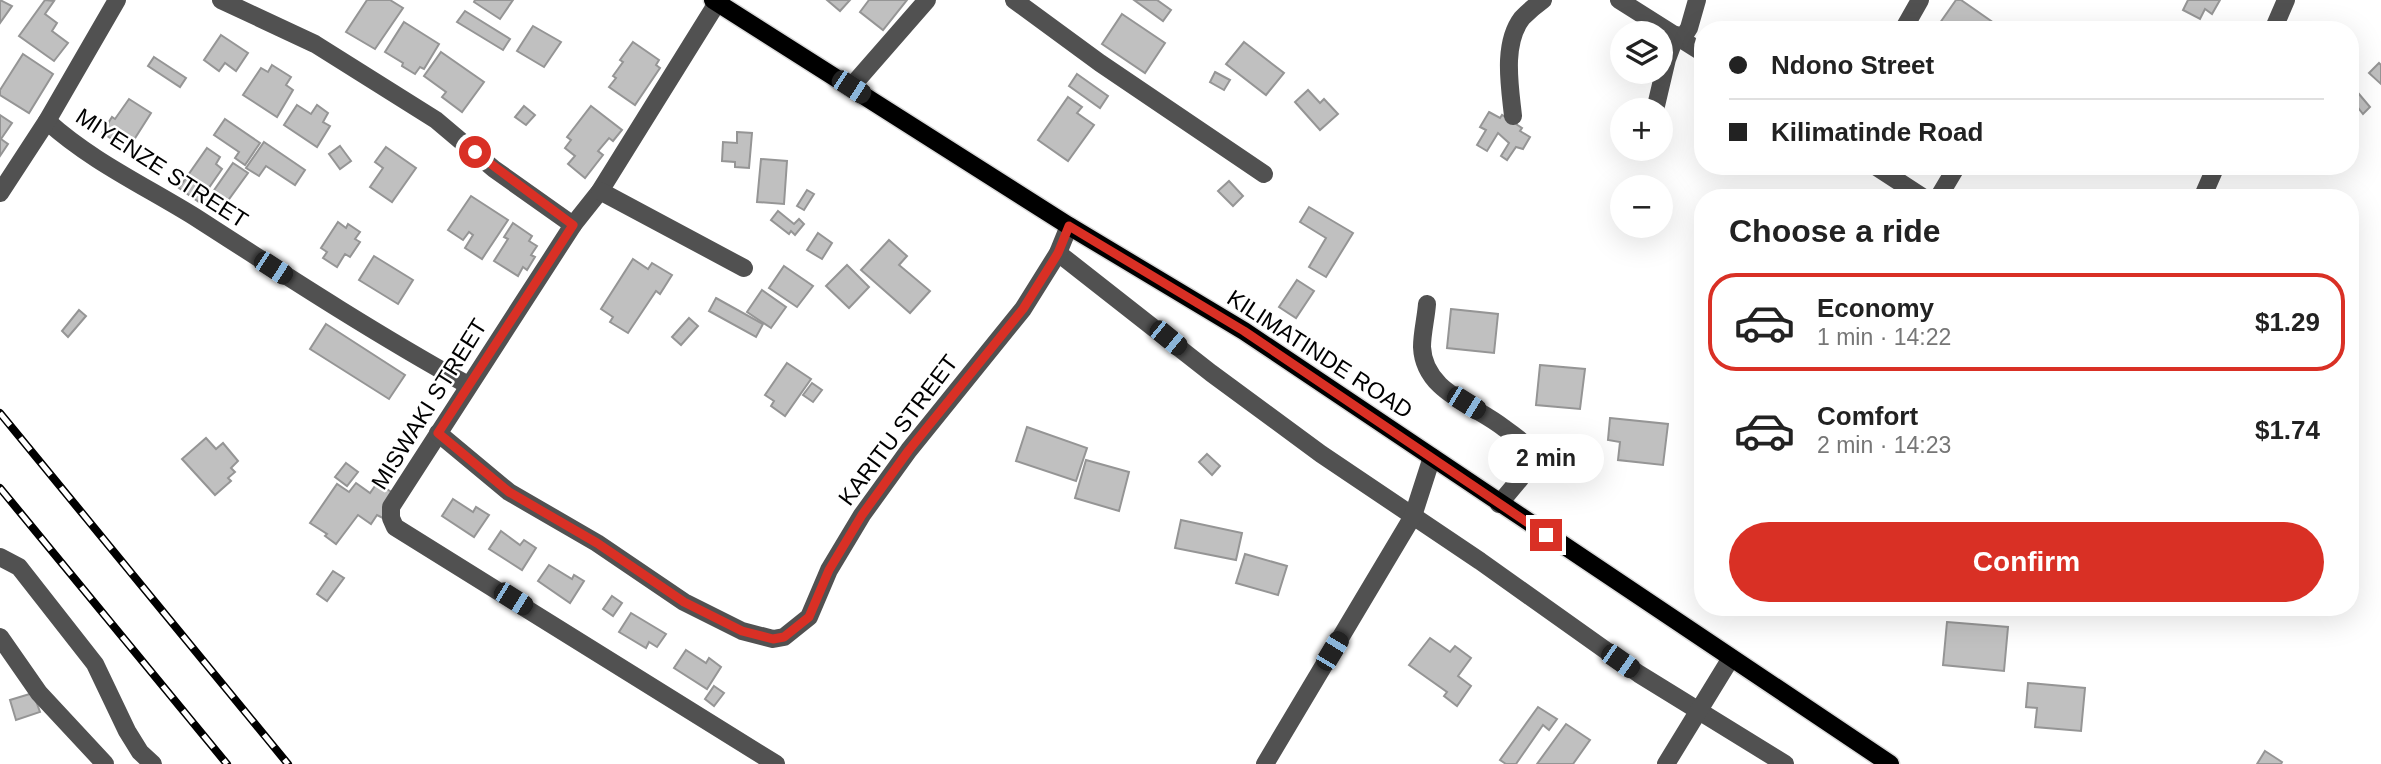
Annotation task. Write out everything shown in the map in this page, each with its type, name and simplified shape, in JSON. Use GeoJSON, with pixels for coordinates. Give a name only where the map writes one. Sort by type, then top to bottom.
{"type":"FeatureCollection","features":[{"type":"Feature","properties":{"kind":"main road","name":"KILIMATINDE ROAD"},"geometry":{"type":"LineString","coordinates":[[715,1],[1069,226],[1244,331],[1890,764]]}},
{"type":"Feature","properties":{"kind":"street"},"geometry":{"type":"LineString","coordinates":[[0,193],[47,121],[117,0]]}},
{"type":"Feature","properties":{"kind":"street"},"geometry":{"type":"LineString","coordinates":[[222,0],[315,44],[436,120],[494,169],[573,225]]}},
{"type":"Feature","properties":{"kind":"street"},"geometry":{"type":"LineString","coordinates":[[851,87],[927,0]]}},
{"type":"Feature","properties":{"kind":"street"},"geometry":{"type":"LineString","coordinates":[[1014,0],[1100,63],[1264,174]]}},
{"type":"Feature","properties":{"kind":"street"},"geometry":{"type":"LineString","coordinates":[[1513,116],[1510,61],[1514,36],[1522,19],[1543,0]]}},
{"type":"Feature","properties":{"kind":"street"},"geometry":{"type":"LineString","coordinates":[[1619,0],[1694,47]]}},
{"type":"Feature","properties":{"kind":"street"},"geometry":{"type":"LineString","coordinates":[[1658,98],[1667,59],[1679,37],[1689,28],[1697,0]]}},
{"type":"Feature","properties":{"kind":"street"},"geometry":{"type":"LineString","coordinates":[[1908,21],[1920,0]]}},
{"type":"Feature","properties":{"kind":"street"},"geometry":{"type":"LineString","coordinates":[[2277,21],[2286,0]]}},
{"type":"Feature","properties":{"kind":"street","name":"MISWAKI STREET"},"geometry":{"type":"LineString","coordinates":[[715,1],[600,191],[573,225],[391,507],[391,518],[395,527],[776,764]]}},
{"type":"Feature","properties":{"kind":"street","name":"MIYENZE STREET"},"geometry":{"type":"LineString","coordinates":[[47,121],[68,141],[334,307],[468,385]]}},
{"type":"Feature","properties":{"kind":"street"},"geometry":{"type":"LineString","coordinates":[[1889,175],[1910,189]]}},
{"type":"Feature","properties":{"kind":"street"},"geometry":{"type":"LineString","coordinates":[[600,191],[744,268]]}},
{"type":"Feature","properties":{"kind":"street","name":"KARITU STREET"},"geometry":{"type":"LineString","coordinates":[[438,433],[509,492],[597,543],[684,602],[742,631],[773,639],[784,637],[809,617],[829,570],[862,515],[909,450],[1023,309],[1058,253],[1069,226]]}},
{"type":"Feature","properties":{"kind":"street"},"geometry":{"type":"LineString","coordinates":[[1058,253],[1222,381],[1321,454],[1480,561],[1639,674],[1785,764]]}},
{"type":"Feature","properties":{"kind":"street"},"geometry":{"type":"LineString","coordinates":[[1427,304],[1422,346],[1425,368],[1435,382],[1500,424],[1527,445],[1531,454],[1520,479],[1499,504]]}},
{"type":"Feature","properties":{"kind":"street"},"geometry":{"type":"LineString","coordinates":[[1265,764],[1413,516],[1432,457]]}},
{"type":"Feature","properties":{"kind":"street"},"geometry":{"type":"LineString","coordinates":[[0,557],[19,567],[95,664],[127,731],[153,764]]}},
{"type":"Feature","properties":{"kind":"street"},"geometry":{"type":"LineString","coordinates":[[0,637],[39,692],[105,764]]}},
{"type":"Feature","properties":{"kind":"street"},"geometry":{"type":"LineString","coordinates":[[1666,764],[1731,658]]}},
{"type":"Feature","properties":{"kind":"building"},"geometry":{"type":"Polygon","coordinates":[[[0,0],[12,6],[0,23],[0,0]]]}},
{"type":"Feature","properties":{"kind":"building"},"geometry":{"type":"Polygon","coordinates":[[[45,0],[54,1],[45,14],[57,23],[52,31],[68,43],[54,61],[19,36],[45,0]]]}},
{"type":"Feature","properties":{"kind":"building"},"geometry":{"type":"Polygon","coordinates":[[[367,0],[390,0],[403,8],[375,49],[346,32],[367,0]]]}},
{"type":"Feature","properties":{"kind":"building"},"geometry":{"type":"Polygon","coordinates":[[[513,0],[500,19],[474,2],[513,0]]]}},
{"type":"Feature","properties":{"kind":"building"},"geometry":{"type":"Polygon","coordinates":[[[827,0],[850,0],[840,11],[827,0]]]}},
{"type":"Feature","properties":{"kind":"building"},"geometry":{"type":"Polygon","coordinates":[[[869,0],[907,0],[883,30],[860,12],[869,0]]]}},
{"type":"Feature","properties":{"kind":"building"},"geometry":{"type":"Polygon","coordinates":[[[1134,0],[1157,0],[1171,10],[1163,21],[1134,0]]]}},
{"type":"Feature","properties":{"kind":"building"},"geometry":{"type":"Polygon","coordinates":[[[1956,0],[1961,0],[1991,21],[1941,21],[1956,0]]]}},
{"type":"Feature","properties":{"kind":"building"},"geometry":{"type":"Polygon","coordinates":[[[2188,0],[2220,0],[2212,14],[2205,9],[2200,19],[2183,10],[2188,0]]]}},
{"type":"Feature","properties":{"kind":"building"},"geometry":{"type":"Polygon","coordinates":[[[465,11],[510,39],[503,50],[457,22],[465,11]]]}},
{"type":"Feature","properties":{"kind":"building"},"geometry":{"type":"Polygon","coordinates":[[[1122,14],[1165,43],[1145,73],[1102,44],[1122,14]]]}},
{"type":"Feature","properties":{"kind":"building"},"geometry":{"type":"Polygon","coordinates":[[[404,22],[439,44],[424,69],[420,67],[415,74],[385,52],[404,22]]]}},
{"type":"Feature","properties":{"kind":"building"},"geometry":{"type":"Polygon","coordinates":[[[533,26],[561,42],[544,67],[517,51],[533,26]]]}},
{"type":"Feature","properties":{"kind":"building"},"geometry":{"type":"Polygon","coordinates":[[[221,35],[248,53],[236,71],[225,63],[219,71],[204,60],[221,35]]]}},
{"type":"Feature","properties":{"kind":"building"},"geometry":{"type":"Polygon","coordinates":[[[633,42],[659,60],[656,65],[660,68],[635,105],[609,87],[623,62],[620,60],[633,42]]]}},
{"type":"Feature","properties":{"kind":"building"},"geometry":{"type":"Polygon","coordinates":[[[1244,42],[1284,73],[1266,95],[1226,64],[1244,42]]]}},
{"type":"Feature","properties":{"kind":"building"},"geometry":{"type":"Polygon","coordinates":[[[441,52],[484,82],[462,112],[442,97],[446,92],[424,76],[441,52]]]}},
{"type":"Feature","properties":{"kind":"building"},"geometry":{"type":"Polygon","coordinates":[[[23,54],[53,74],[29,113],[0,95],[0,90],[23,54]]]}},
{"type":"Feature","properties":{"kind":"building"},"geometry":{"type":"Polygon","coordinates":[[[154,57],[186,78],[180,87],[148,66],[154,57]]]}},
{"type":"Feature","properties":{"kind":"building"},"geometry":{"type":"Polygon","coordinates":[[[2379,63],[2381,65],[2381,84],[2369,73],[2379,63]]]}},
{"type":"Feature","properties":{"kind":"building"},"geometry":{"type":"Polygon","coordinates":[[[272,65],[291,77],[286,85],[293,90],[277,117],[243,95],[261,68],[268,72],[272,65]]]}},
{"type":"Feature","properties":{"kind":"building"},"geometry":{"type":"Polygon","coordinates":[[[1215,72],[1230,80],[1224,90],[1210,82],[1215,72]]]}},
{"type":"Feature","properties":{"kind":"building"},"geometry":{"type":"Polygon","coordinates":[[[1077,74],[1108,96],[1100,108],[1069,86],[1077,74]]]}},
{"type":"Feature","properties":{"kind":"building"},"geometry":{"type":"Polygon","coordinates":[[[1308,90],[1320,103],[1324,99],[1338,114],[1320,130],[1295,102],[1308,90]]]}},
{"type":"Feature","properties":{"kind":"building"},"geometry":{"type":"Polygon","coordinates":[[[2359,94],[2370,107],[2363,114],[2359,109],[2359,94]]]}},
{"type":"Feature","properties":{"kind":"building"},"geometry":{"type":"Polygon","coordinates":[[[1068,97],[1082,107],[1077,113],[1094,125],[1068,161],[1038,140],[1068,97]]]}},
{"type":"Feature","properties":{"kind":"building"},"geometry":{"type":"Polygon","coordinates":[[[129,99],[151,113],[130,146],[120,139],[117,142],[102,133],[112,117],[115,119],[129,99]]]}},
{"type":"Feature","properties":{"kind":"building"},"geometry":{"type":"Polygon","coordinates":[[[297,105],[311,114],[317,105],[328,113],[323,122],[330,126],[317,147],[284,125],[297,105]]]}},
{"type":"Feature","properties":{"kind":"building"},"geometry":{"type":"Polygon","coordinates":[[[524,106],[535,115],[526,125],[515,117],[524,106]]]}},
{"type":"Feature","properties":{"kind":"building"},"geometry":{"type":"Polygon","coordinates":[[[591,106],[622,130],[613,141],[609,138],[598,151],[603,155],[585,178],[568,164],[575,156],[565,148],[571,140],[567,137],[591,106]]]}},
{"type":"Feature","properties":{"kind":"building"},"geometry":{"type":"Polygon","coordinates":[[[1489,112],[1500,118],[1502,115],[1522,128],[1520,131],[1530,137],[1523,149],[1516,147],[1507,160],[1501,156],[1509,143],[1498,133],[1487,151],[1477,145],[1486,130],[1480,127],[1489,112]]]}},
{"type":"Feature","properties":{"kind":"building"},"geometry":{"type":"Polygon","coordinates":[[[0,115],[12,123],[1,139],[8,144],[0,156],[0,115]]]}},
{"type":"Feature","properties":{"kind":"building"},"geometry":{"type":"Polygon","coordinates":[[[225,119],[260,143],[245,165],[235,158],[239,152],[214,135],[225,119]]]}},
{"type":"Feature","properties":{"kind":"building"},"geometry":{"type":"Polygon","coordinates":[[[737,132],[752,133],[749,168],[735,167],[735,162],[722,161],[723,142],[737,143],[737,132]]]}},
{"type":"Feature","properties":{"kind":"building"},"geometry":{"type":"Polygon","coordinates":[[[264,142],[305,170],[295,185],[266,166],[259,176],[246,168],[264,142]]]}},
{"type":"Feature","properties":{"kind":"building"},"geometry":{"type":"Polygon","coordinates":[[[340,146],[351,161],[340,169],[329,154],[340,146]]]}},
{"type":"Feature","properties":{"kind":"building"},"geometry":{"type":"Polygon","coordinates":[[[386,147],[416,168],[392,202],[370,187],[383,168],[375,162],[386,147]]]}},
{"type":"Feature","properties":{"kind":"building"},"geometry":{"type":"Polygon","coordinates":[[[207,148],[220,157],[216,164],[222,169],[199,202],[179,188],[207,148]]]}},
{"type":"Feature","properties":{"kind":"building"},"geometry":{"type":"Polygon","coordinates":[[[761,159],[787,161],[784,204],[757,202],[761,159]]]}},
{"type":"Feature","properties":{"kind":"building"},"geometry":{"type":"Polygon","coordinates":[[[233,163],[248,173],[224,206],[210,196],[233,163]]]}},
{"type":"Feature","properties":{"kind":"building"},"geometry":{"type":"Polygon","coordinates":[[[1229,181],[1243,196],[1233,206],[1218,191],[1229,181]]]}},
{"type":"Feature","properties":{"kind":"building"},"geometry":{"type":"Polygon","coordinates":[[[807,190],[814,194],[804,210],[797,206],[807,190]]]}},
{"type":"Feature","properties":{"kind":"building"},"geometry":{"type":"Polygon","coordinates":[[[471,196],[508,220],[482,259],[465,248],[473,235],[469,232],[463,240],[448,230],[471,196]]]}},
{"type":"Feature","properties":{"kind":"building"},"geometry":{"type":"Polygon","coordinates":[[[1309,207],[1353,233],[1326,277],[1309,267],[1326,238],[1300,222],[1309,207]]]}},
{"type":"Feature","properties":{"kind":"building"},"geometry":{"type":"Polygon","coordinates":[[[778,211],[794,224],[799,219],[804,224],[795,235],[791,231],[789,234],[771,220],[778,211]]]}},
{"type":"Feature","properties":{"kind":"building"},"geometry":{"type":"Polygon","coordinates":[[[338,222],[346,228],[348,224],[360,232],[355,239],[360,242],[350,257],[345,254],[337,267],[323,258],[327,252],[321,248],[338,222]]]}},
{"type":"Feature","properties":{"kind":"building"},"geometry":{"type":"Polygon","coordinates":[[[513,223],[532,236],[529,241],[537,246],[531,255],[535,257],[527,270],[523,267],[518,276],[494,261],[508,239],[504,237],[513,223]]]}},
{"type":"Feature","properties":{"kind":"building"},"geometry":{"type":"Polygon","coordinates":[[[818,233],[832,243],[822,259],[807,250],[818,233]]]}},
{"type":"Feature","properties":{"kind":"building"},"geometry":{"type":"Polygon","coordinates":[[[889,240],[907,256],[899,265],[930,291],[910,313],[861,270],[889,240]]]}},
{"type":"Feature","properties":{"kind":"building"},"geometry":{"type":"Polygon","coordinates":[[[374,256],[413,280],[398,304],[359,280],[374,256]]]}},
{"type":"Feature","properties":{"kind":"building"},"geometry":{"type":"Polygon","coordinates":[[[633,259],[648,269],[652,263],[672,275],[660,294],[656,291],[628,333],[610,322],[613,317],[601,309],[633,259]]]}},
{"type":"Feature","properties":{"kind":"building"},"geometry":{"type":"Polygon","coordinates":[[[847,265],[869,287],[849,308],[826,286],[847,265]]]}},
{"type":"Feature","properties":{"kind":"building"},"geometry":{"type":"Polygon","coordinates":[[[784,266],[813,286],[797,307],[769,288],[784,266]]]}},
{"type":"Feature","properties":{"kind":"building"},"geometry":{"type":"Polygon","coordinates":[[[1297,280],[1314,291],[1296,318],[1279,307],[1297,280]]]}},
{"type":"Feature","properties":{"kind":"building"},"geometry":{"type":"Polygon","coordinates":[[[762,290],[786,307],[771,328],[747,312],[762,290]]]}},
{"type":"Feature","properties":{"kind":"building"},"geometry":{"type":"Polygon","coordinates":[[[716,298],[763,324],[756,337],[709,311],[716,298]]]}},
{"type":"Feature","properties":{"kind":"building"},"geometry":{"type":"Polygon","coordinates":[[[1451,309],[1498,314],[1494,353],[1447,348],[1451,309]]]}},
{"type":"Feature","properties":{"kind":"building"},"geometry":{"type":"Polygon","coordinates":[[[79,310],[86,316],[68,337],[62,331],[79,310]]]}},
{"type":"Feature","properties":{"kind":"building"},"geometry":{"type":"Polygon","coordinates":[[[689,318],[698,326],[681,345],[672,337],[689,318]]]}},
{"type":"Feature","properties":{"kind":"building"},"geometry":{"type":"Polygon","coordinates":[[[326,324],[405,375],[389,399],[310,349],[326,324]]]}},
{"type":"Feature","properties":{"kind":"building"},"geometry":{"type":"Polygon","coordinates":[[[787,363],[811,379],[785,416],[771,406],[774,401],[765,395],[787,363]]]}},
{"type":"Feature","properties":{"kind":"building"},"geometry":{"type":"Polygon","coordinates":[[[1540,365],[1585,369],[1580,409],[1536,405],[1540,365]]]}},
{"type":"Feature","properties":{"kind":"building"},"geometry":{"type":"Polygon","coordinates":[[[812,383],[822,390],[813,402],[803,395],[812,383]]]}},
{"type":"Feature","properties":{"kind":"building"},"geometry":{"type":"Polygon","coordinates":[[[1610,418],[1668,424],[1663,465],[1618,460],[1620,442],[1608,440],[1610,418]]]}},
{"type":"Feature","properties":{"kind":"building"},"geometry":{"type":"Polygon","coordinates":[[[1027,427],[1087,448],[1076,481],[1016,461],[1027,427]]]}},
{"type":"Feature","properties":{"kind":"building"},"geometry":{"type":"Polygon","coordinates":[[[206,438],[216,449],[223,443],[238,461],[231,468],[235,472],[228,478],[231,481],[215,495],[182,459],[206,438]]]}},
{"type":"Feature","properties":{"kind":"building"},"geometry":{"type":"Polygon","coordinates":[[[1207,454],[1220,466],[1212,475],[1199,462],[1207,454]]]}},
{"type":"Feature","properties":{"kind":"building"},"geometry":{"type":"Polygon","coordinates":[[[1086,460],[1129,472],[1119,511],[1075,498],[1086,460]]]}},
{"type":"Feature","properties":{"kind":"building"},"geometry":{"type":"Polygon","coordinates":[[[346,463],[358,472],[347,486],[335,477],[346,463]]]}},
{"type":"Feature","properties":{"kind":"building"},"geometry":{"type":"Polygon","coordinates":[[[356,483],[370,493],[377,483],[393,493],[383,518],[377,515],[371,524],[358,515],[336,544],[325,536],[327,534],[310,523],[337,484],[349,492],[356,483]]]}},
{"type":"Feature","properties":{"kind":"building"},"geometry":{"type":"Polygon","coordinates":[[[453,499],[473,512],[476,507],[489,515],[474,537],[442,516],[453,499]]]}},
{"type":"Feature","properties":{"kind":"building"},"geometry":{"type":"Polygon","coordinates":[[[1181,520],[1242,533],[1236,560],[1175,548],[1181,520]]]}},
{"type":"Feature","properties":{"kind":"building"},"geometry":{"type":"Polygon","coordinates":[[[501,531],[520,545],[524,540],[536,548],[522,570],[489,549],[501,531]]]}},
{"type":"Feature","properties":{"kind":"building"},"geometry":{"type":"Polygon","coordinates":[[[1245,554],[1287,566],[1278,595],[1236,583],[1245,554]]]}},
{"type":"Feature","properties":{"kind":"building"},"geometry":{"type":"Polygon","coordinates":[[[549,565],[572,579],[574,575],[584,581],[570,603],[538,581],[549,565]]]}},
{"type":"Feature","properties":{"kind":"building"},"geometry":{"type":"Polygon","coordinates":[[[333,571],[344,578],[327,601],[317,594],[333,571]]]}},
{"type":"Feature","properties":{"kind":"building"},"geometry":{"type":"Polygon","coordinates":[[[612,596],[622,603],[613,616],[603,609],[612,596]]]}},
{"type":"Feature","properties":{"kind":"building"},"geometry":{"type":"Polygon","coordinates":[[[631,613],[666,634],[657,647],[649,642],[646,648],[619,632],[631,613]]]}},
{"type":"Feature","properties":{"kind":"building"},"geometry":{"type":"Polygon","coordinates":[[[1947,622],[2008,627],[2004,671],[1943,665],[1947,622]]]}},
{"type":"Feature","properties":{"kind":"building"},"geometry":{"type":"Polygon","coordinates":[[[1430,638],[1450,652],[1455,646],[1471,658],[1458,676],[1471,686],[1457,706],[1444,696],[1447,692],[1409,665],[1430,638]]]}},
{"type":"Feature","properties":{"kind":"building"},"geometry":{"type":"Polygon","coordinates":[[[686,650],[706,663],[709,658],[721,667],[707,689],[674,668],[686,650]]]}},
{"type":"Feature","properties":{"kind":"building"},"geometry":{"type":"Polygon","coordinates":[[[2028,683],[2085,688],[2081,731],[2035,727],[2037,708],[2026,707],[2028,683]]]}},
{"type":"Feature","properties":{"kind":"building"},"geometry":{"type":"Polygon","coordinates":[[[714,686],[724,693],[714,706],[705,699],[714,686]]]}},
{"type":"Feature","properties":{"kind":"building"},"geometry":{"type":"Polygon","coordinates":[[[33,693],[40,712],[16,720],[10,700],[33,693]]]}},
{"type":"Feature","properties":{"kind":"building"},"geometry":{"type":"Polygon","coordinates":[[[1538,707],[1557,719],[1549,730],[1543,725],[1516,764],[1506,764],[1500,760],[1538,707]]]}},
{"type":"Feature","properties":{"kind":"building"},"geometry":{"type":"Polygon","coordinates":[[[1566,724],[1590,740],[1573,764],[1537,764],[1566,724]]]}},
{"type":"Feature","properties":{"kind":"building"},"geometry":{"type":"Polygon","coordinates":[[[2265,751],[2282,762],[2281,764],[2257,764],[2265,751]]]}},
{"type":"Feature","properties":{"kind":"railway"},"geometry":{"type":"LineString","coordinates":[[0,413],[288,764]]}},
{"type":"Feature","properties":{"kind":"railway"},"geometry":{"type":"LineString","coordinates":[[0,488],[227,764]]}},
{"type":"Feature","properties":{"kind":"route"},"geometry":{"type":"LineString","coordinates":[[475,152],[494,169],[573,225],[438,433],[509,492],[597,543],[684,602],[742,631],[773,639],[784,637],[809,617],[829,570],[862,515],[909,450],[1023,309],[1058,253],[1069,226],[1244,331],[1546,535]]}}]}
